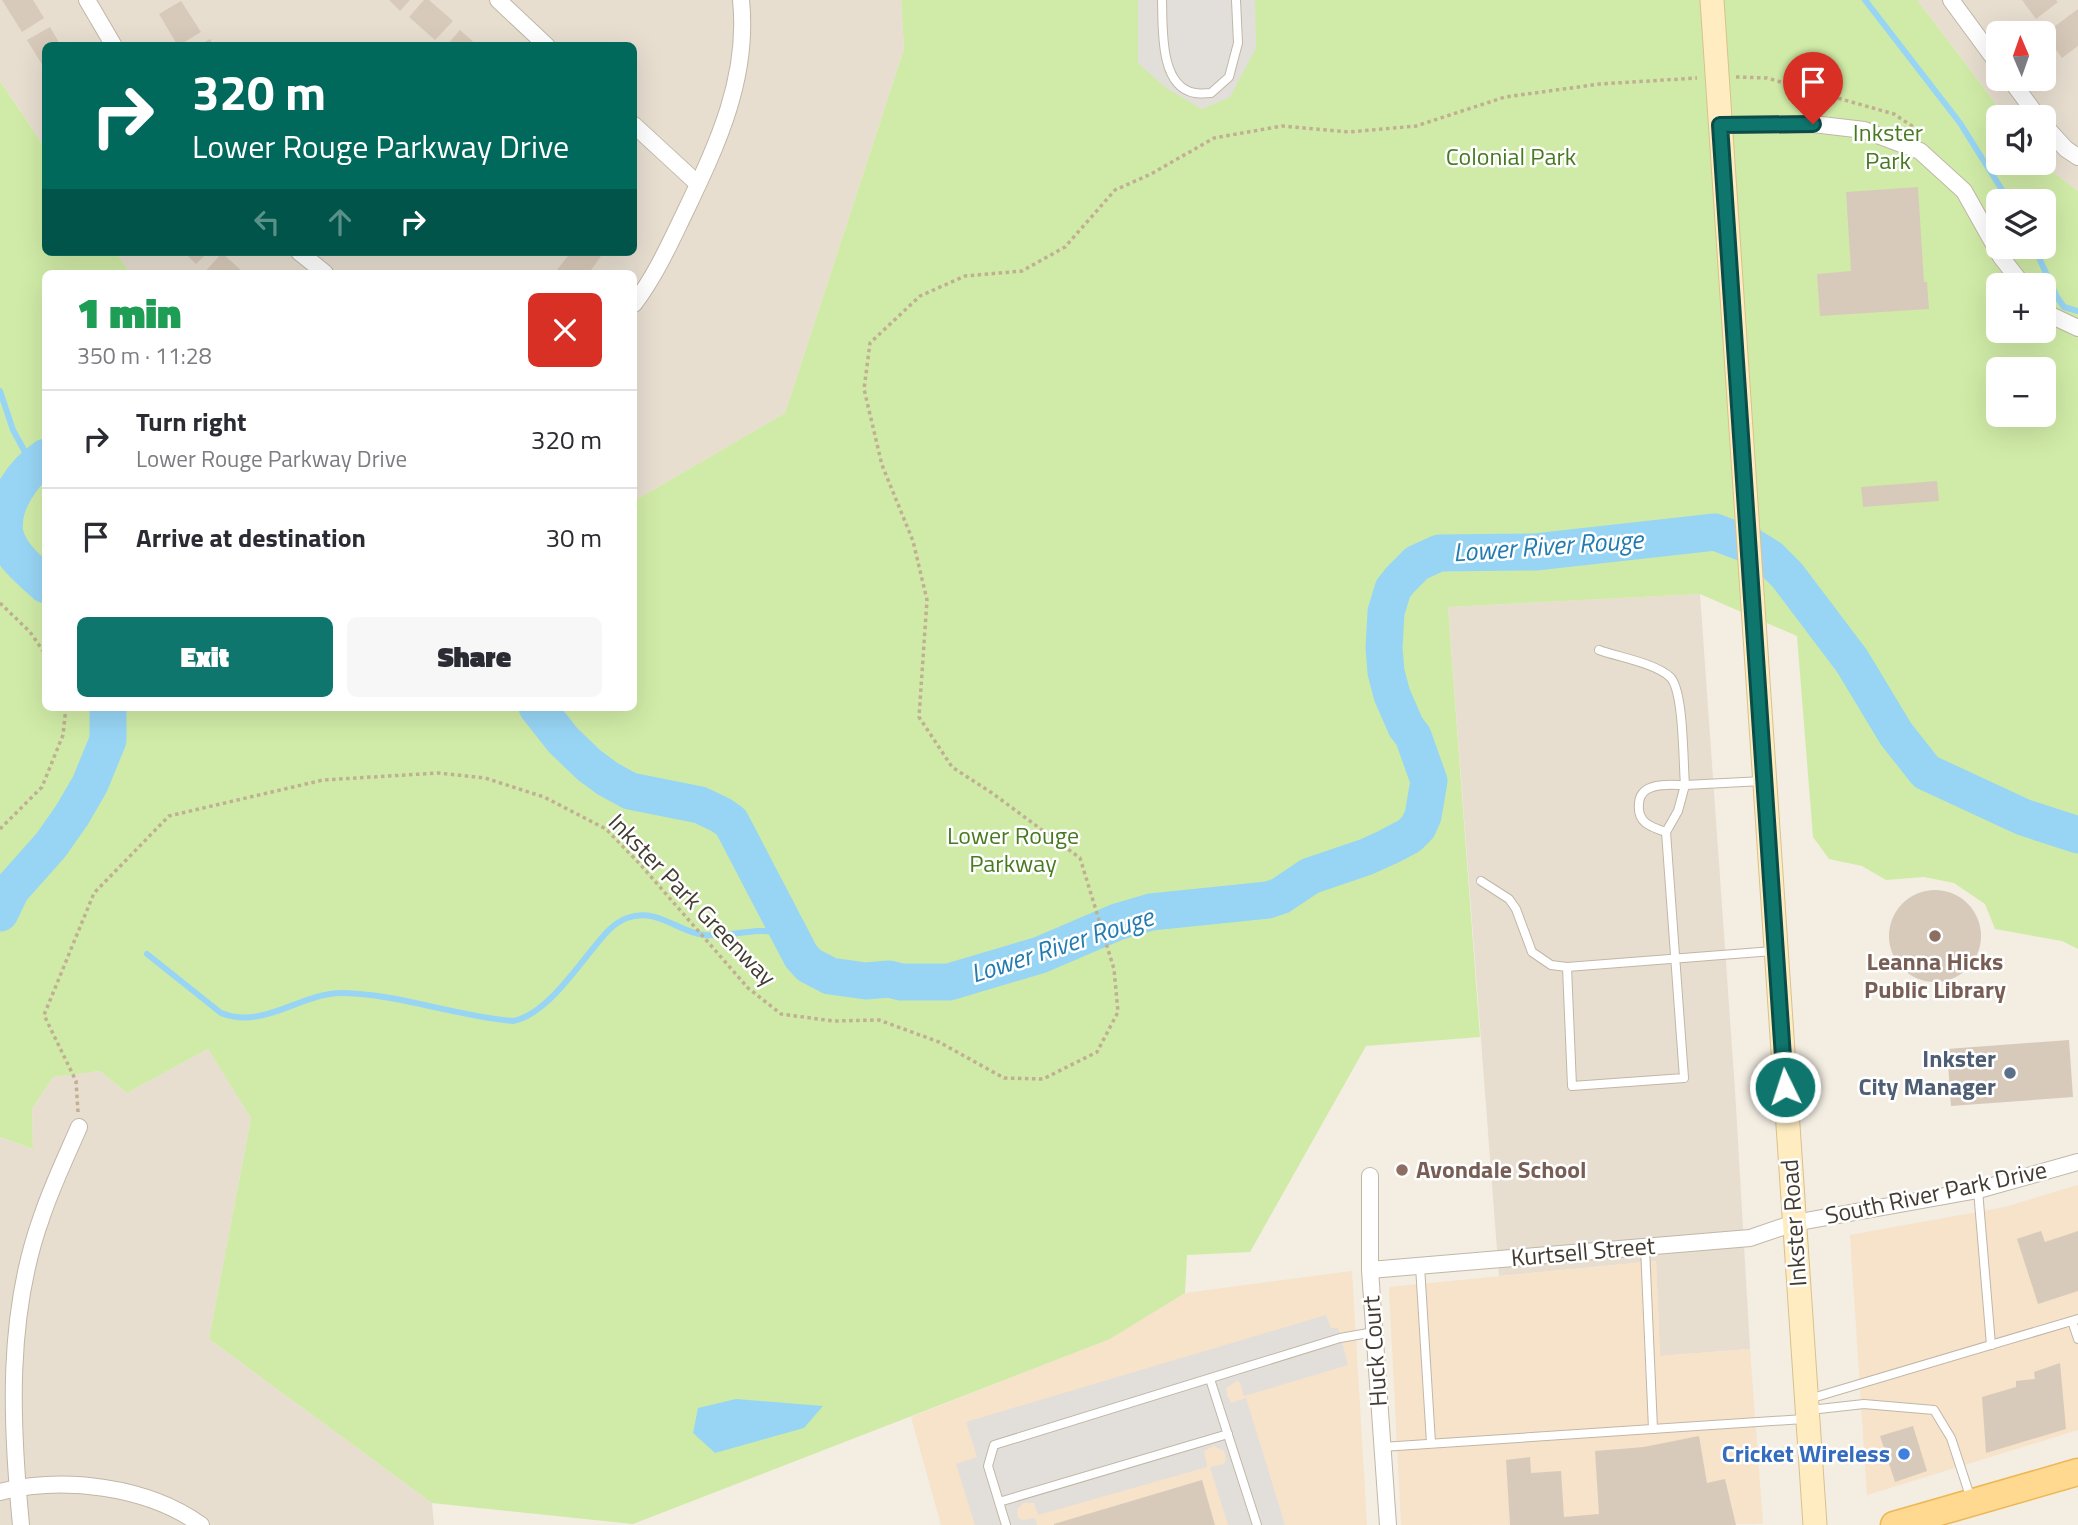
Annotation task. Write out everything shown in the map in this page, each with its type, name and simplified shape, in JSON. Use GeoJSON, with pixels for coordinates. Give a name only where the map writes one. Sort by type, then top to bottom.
{"type":"FeatureCollection","features":[{"type":"Feature","properties":{"kind":"main road","name":"Inkster Road"},"geometry":{"type":"LineString","coordinates":[[1712,0],[1815,1525]]}},
{"type":"Feature","properties":{"kind":"main road"},"geometry":{"type":"LineString","coordinates":[[1894,1525],[2078,1472]]}},
{"type":"Feature","properties":{"kind":"street"},"geometry":{"type":"LineString","coordinates":[[87,0],[112,42]]}},
{"type":"Feature","properties":{"kind":"street"},"geometry":{"type":"LineString","coordinates":[[498,0],[543,42]]}},
{"type":"Feature","properties":{"kind":"street"},"geometry":{"type":"LineString","coordinates":[[637,299],[664,256],[719,139],[731,106],[739,73],[743,37],[741,0]]}},
{"type":"Feature","properties":{"kind":"street"},"geometry":{"type":"LineString","coordinates":[[1951,0],[1986,48]]}},
{"type":"Feature","properties":{"kind":"street"},"geometry":{"type":"LineString","coordinates":[[1720,125],[1813,124],[1864,130],[1920,151],[1964,191],[2001,257],[2014,273]]}},
{"type":"Feature","properties":{"kind":"street"},"geometry":{"type":"LineString","coordinates":[[637,128],[698,184]]}},
{"type":"Feature","properties":{"kind":"street"},"geometry":{"type":"LineString","coordinates":[[2056,138],[2078,157]]}},
{"type":"Feature","properties":{"kind":"street"},"geometry":{"type":"LineString","coordinates":[[304,256],[321,270]]}},
{"type":"Feature","properties":{"kind":"street"},"geometry":{"type":"LineString","coordinates":[[2056,318],[2078,328]]}},
{"type":"Feature","properties":{"kind":"street"},"geometry":{"type":"LineString","coordinates":[[21,1525],[12,1404],[13,1370],[23,1290],[41,1218],[79,1127]]}},
{"type":"Feature","properties":{"kind":"street","name":"South River Park Drive"},"geometry":{"type":"LineString","coordinates":[[1794,1223],[1978,1190],[2078,1162]]}},
{"type":"Feature","properties":{"kind":"street","name":"Huck Court"},"geometry":{"type":"LineString","coordinates":[[1370,1176],[1370,1270],[1388,1525]]}},
{"type":"Feature","properties":{"kind":"street","name":"Kurtsell Street"},"geometry":{"type":"LineString","coordinates":[[1370,1270],[1750,1238],[1794,1223]]}},
{"type":"Feature","properties":{"kind":"street"},"geometry":{"type":"LineString","coordinates":[[0,1492],[61,1484],[101,1488],[151,1501],[186,1514],[201,1525]]}},
{"type":"Feature","properties":{"kind":"lane"},"geometry":{"type":"LineString","coordinates":[[1162,0],[1164,50],[1173,79],[1192,93],[1211,93],[1229,77],[1238,43],[1236,0]]}},
{"type":"Feature","properties":{"kind":"lane"},"geometry":{"type":"LineString","coordinates":[[1567,967],[1572,1086],[1684,1078],[1666,832],[1678,811],[1685,785],[1679,693],[1669,676],[1658,670],[1598,650]]}},
{"type":"Feature","properties":{"kind":"lane"},"geometry":{"type":"LineString","coordinates":[[1666,832],[1645,824],[1639,817],[1640,798],[1645,791],[1653,787],[1764,781]]}},
{"type":"Feature","properties":{"kind":"lane"},"geometry":{"type":"LineString","coordinates":[[1481,881],[1509,899],[1516,909],[1532,951],[1551,965],[1567,967],[1776,951]]}},
{"type":"Feature","properties":{"kind":"lane"},"geometry":{"type":"LineString","coordinates":[[1978,1190],[1991,1345]]}},
{"type":"Feature","properties":{"kind":"lane"},"geometry":{"type":"LineString","coordinates":[[1644,1247],[1653,1429]]}},
{"type":"Feature","properties":{"kind":"lane"},"geometry":{"type":"LineString","coordinates":[[1420,1266],[1432,1443]]}},
{"type":"Feature","properties":{"kind":"lane"},"geometry":{"type":"LineString","coordinates":[[1807,1410],[1991,1345],[2075,1320],[2078,1339]]}},
{"type":"Feature","properties":{"kind":"lane"},"geometry":{"type":"LineString","coordinates":[[1006,1525],[988,1466],[995,1445],[1340,1338],[1374,1332]]}},
{"type":"Feature","properties":{"kind":"lane"},"geometry":{"type":"LineString","coordinates":[[1210,1379],[1256,1525]]}},
{"type":"Feature","properties":{"kind":"lane"},"geometry":{"type":"LineString","coordinates":[[1382,1447],[1653,1429],[1861,1404],[1912,1407],[1934,1410],[1951,1438],[1972,1502]]}},
{"type":"Feature","properties":{"kind":"lane"},"geometry":{"type":"LineString","coordinates":[[999,1502],[1228,1434]]}},
{"type":"Feature","properties":{"kind":"path","name":"Inkster Park Greenway"},"geometry":{"type":"LineString","coordinates":[[79,1127],[76,1081],[44,1015],[94,893],[169,816],[323,780],[438,772],[485,778],[544,797],[606,829],[748,988],[781,1014],[834,1021],[879,1020],[939,1042],[1004,1078],[1043,1079],[1097,1052],[1118,1012],[1114,969],[1080,858],[952,767],[919,717],[927,600],[913,541],[882,465],[864,389],[870,342],[920,296],[965,275],[1022,271],[1065,247],[1115,190],[1151,174],[1214,138],[1282,126],[1349,132],[1416,125],[1506,97],[1600,84],[1690,79]]}},
{"type":"Feature","properties":{"kind":"path"},"geometry":{"type":"LineString","coordinates":[[0,603],[30,632],[42,648]]}},
{"type":"Feature","properties":{"kind":"path"},"geometry":{"type":"LineString","coordinates":[[0,830],[43,787],[63,735],[66,711]]}},
{"type":"Feature","properties":{"kind":"shaded area"},"geometry":{"type":"Polygon","coordinates":[[[0,0],[901,0],[904,49],[785,413],[637,499],[637,270],[128,270],[119,256],[637,256],[637,42],[42,42],[42,144],[0,81],[0,0]]]}},
{"type":"Feature","properties":{"kind":"shaded area"},"geometry":{"type":"Polygon","coordinates":[[[1138,0],[1255,0],[1256,48],[1230,97],[1202,109],[1166,88],[1138,63],[1138,0]]]}},
{"type":"Feature","properties":{"kind":"shaded area"},"geometry":{"type":"Polygon","coordinates":[[[1917,0],[2078,0],[2078,191],[2056,174],[2056,105],[1997,105],[1986,91],[2056,91],[2056,21],[1986,21],[1986,91],[1917,0]]]}},
{"type":"Feature","properties":{"kind":"shaded area"},"geometry":{"type":"Polygon","coordinates":[[[1700,594],[1735,1090],[1750,1349],[1660,1356],[1656,1261],[1499,1276],[1448,607],[1700,594]]]}},
{"type":"Feature","properties":{"kind":"shaded area"},"geometry":{"type":"Polygon","coordinates":[[[208,1049],[251,1118],[209,1339],[432,1503],[434,1525],[0,1525],[0,1137],[33,1149],[32,1109],[53,1077],[100,1071],[127,1093],[208,1049]]]}},
{"type":"Feature","properties":{"kind":"shaded area"},"geometry":{"type":"Polygon","coordinates":[[[2078,1185],[2078,1430],[1867,1495],[1850,1235],[2005,1207],[2078,1185]]]}},
{"type":"Feature","properties":{"kind":"shaded area"},"geometry":{"type":"Polygon","coordinates":[[[1656,1261],[1660,1356],[1750,1349],[1763,1524],[1401,1525],[1389,1287],[1656,1261]]]}},
{"type":"Feature","properties":{"kind":"shaded area"},"geometry":{"type":"Polygon","coordinates":[[[1352,1271],[1367,1525],[941,1525],[911,1417],[1110,1339],[1185,1293],[1352,1271]]]}},
{"type":"Feature","properties":{"kind":"shaded area"},"geometry":{"type":"Polygon","coordinates":[[[1326,1315],[1331,1328],[1338,1328],[1348,1365],[1244,1396],[1237,1381],[1226,1388],[1231,1403],[1246,1398],[1285,1525],[1228,1525],[1210,1467],[1224,1464],[1226,1459],[1224,1451],[1214,1446],[1204,1451],[1207,1467],[1038,1515],[1034,1503],[1024,1503],[1017,1509],[1018,1518],[1035,1518],[1037,1525],[975,1525],[956,1464],[977,1457],[966,1422],[1326,1315]]]}},
{"type":"Feature","properties":{"kind":"green space","name":"Lower Rouge Parkway"},"geometry":{"type":"Polygon","coordinates":[[[901,0],[1917,0],[1997,105],[1986,105],[1986,175],[2056,174],[2078,191],[2078,949],[2062,941],[1995,929],[1985,904],[1954,883],[1924,877],[1886,880],[1862,866],[1829,859],[1813,837],[1797,636],[1700,594],[1448,607],[1480,1037],[1366,1046],[1250,1252],[1187,1255],[1185,1293],[1110,1339],[633,1524],[432,1503],[209,1339],[251,1118],[208,1049],[127,1093],[100,1071],[53,1077],[32,1109],[33,1149],[0,1137],[0,81],[42,144],[42,256],[119,256],[128,270],[42,270],[42,711],[637,711],[637,499],[785,413],[904,49],[901,0]]]}},
{"type":"Feature","properties":{"kind":"water"},"geometry":{"type":"Polygon","coordinates":[[[736,1399],[823,1406],[804,1428],[715,1453],[693,1433],[698,1408],[736,1399]]]}},
{"type":"Feature","properties":{"kind":"building"},"geometry":{"type":"Polygon","coordinates":[[[2,0],[33,0],[44,18],[22,32],[2,0]]]}},
{"type":"Feature","properties":{"kind":"building"},"geometry":{"type":"Polygon","coordinates":[[[389,0],[410,0],[400,11],[389,0]]]}},
{"type":"Feature","properties":{"kind":"building"},"geometry":{"type":"Polygon","coordinates":[[[424,0],[429,0],[453,21],[435,40],[409,17],[424,0]]]}},
{"type":"Feature","properties":{"kind":"building"},"geometry":{"type":"Polygon","coordinates":[[[2022,0],[2056,0],[2058,2],[2036,19],[2022,0]]]}},
{"type":"Feature","properties":{"kind":"building"},"geometry":{"type":"Polygon","coordinates":[[[181,1],[201,32],[185,42],[176,42],[159,14],[181,1]]]}},
{"type":"Feature","properties":{"kind":"building"},"geometry":{"type":"Polygon","coordinates":[[[2078,9],[2078,46],[2062,58],[2056,50],[2056,25],[2078,9]]]}},
{"type":"Feature","properties":{"kind":"building"},"geometry":{"type":"Polygon","coordinates":[[[50,27],[59,42],[42,42],[42,64],[27,40],[50,27]]]}},
{"type":"Feature","properties":{"kind":"building"},"geometry":{"type":"Polygon","coordinates":[[[460,30],[474,42],[450,42],[460,30]]]}},
{"type":"Feature","properties":{"kind":"building"},"geometry":{"type":"Polygon","coordinates":[[[1918,187],[1924,282],[1927,282],[1929,309],[1820,316],[1817,274],[1851,271],[1846,192],[1918,187]]]}},
{"type":"Feature","properties":{"kind":"building"},"geometry":{"type":"Polygon","coordinates":[[[188,256],[204,256],[196,264],[188,256]]]}},
{"type":"Feature","properties":{"kind":"building"},"geometry":{"type":"Polygon","coordinates":[[[219,256],[225,256],[241,270],[207,270],[219,256]]]}},
{"type":"Feature","properties":{"kind":"building"},"geometry":{"type":"Polygon","coordinates":[[[568,256],[601,256],[591,270],[557,270],[568,256]]]}},
{"type":"Feature","properties":{"kind":"building"},"geometry":{"type":"Polygon","coordinates":[[[1937,481],[1939,501],[1863,507],[1861,487],[1937,481]]]}},
{"type":"Feature","properties":{"kind":"building","name":"Leanna Hicks Public Library"},"geometry":{"type":"Polygon","coordinates":[[[1935,890],[1952,894],[1967,904],[1977,919],[1981,936],[1977,953],[1967,968],[1952,978],[1935,982],[1918,978],[1903,968],[1893,953],[1889,936],[1893,919],[1903,904],[1918,894],[1935,890]]]}},
{"type":"Feature","properties":{"kind":"building","name":"Inkster City Manager"},"geometry":{"type":"Polygon","coordinates":[[[2069,1040],[2073,1097],[1951,1106],[1947,1049],[2069,1040]]]}},
{"type":"Feature","properties":{"kind":"building"},"geometry":{"type":"Polygon","coordinates":[[[2041,1231],[2045,1242],[2078,1231],[2078,1291],[2038,1304],[2017,1239],[2041,1231]]]}},
{"type":"Feature","properties":{"kind":"building"},"geometry":{"type":"Polygon","coordinates":[[[2060,1363],[2066,1429],[1986,1453],[1982,1397],[2016,1387],[2016,1381],[2035,1379],[2034,1372],[2060,1363]]]}},
{"type":"Feature","properties":{"kind":"building","name":"Cricket Wireless"},"geometry":{"type":"Polygon","coordinates":[[[1913,1426],[1927,1471],[1895,1482],[1880,1436],[1913,1426]]]}},
{"type":"Feature","properties":{"kind":"building"},"geometry":{"type":"Polygon","coordinates":[[[1699,1436],[1707,1483],[1725,1479],[1736,1525],[1510,1525],[1506,1460],[1530,1457],[1531,1473],[1561,1471],[1564,1517],[1599,1514],[1595,1451],[1644,1447],[1699,1436]]]}},
{"type":"Feature","properties":{"kind":"building"},"geometry":{"type":"Polygon","coordinates":[[[1202,1480],[1215,1525],[1054,1525],[1054,1524],[1202,1480]]]}},
{"type":"Feature","properties":{"kind":"waterway"},"geometry":{"type":"LineString","coordinates":[[1865,0],[1960,123],[2001,189]]}},
{"type":"Feature","properties":{"kind":"waterway"},"geometry":{"type":"LineString","coordinates":[[2040,259],[2064,307],[2078,311]]}},
{"type":"Feature","properties":{"kind":"waterway"},"geometry":{"type":"LineString","coordinates":[[0,391],[13,430],[25,452],[38,461]]}},
{"type":"Feature","properties":{"kind":"waterway","name":"Lower River Rouge"},"geometry":{"type":"LineString","coordinates":[[42,460],[29,471],[15,490],[4,523],[11,549],[42,581]]}},
{"type":"Feature","properties":{"kind":"waterway","name":"Lower River Rouge"},"geometry":{"type":"LineString","coordinates":[[540,711],[563,740],[608,779],[630,791],[700,805],[731,822],[801,956],[809,965],[830,976],[866,981],[889,979],[901,982],[949,982],[1040,955],[1117,922],[1151,912],[1268,900],[1280,896],[1310,876],[1366,857],[1409,836],[1418,827],[1423,816],[1429,781],[1413,736],[1406,727],[1392,695],[1384,648],[1386,612],[1393,589],[1417,563],[1439,553],[1535,552],[1715,532],[1749,545],[1770,558],[1787,575],[1852,661],[1896,734],[1926,772],[2023,817],[2078,835]]}},
{"type":"Feature","properties":{"kind":"waterway","name":"Lower River Rouge"},"geometry":{"type":"LineString","coordinates":[[0,913],[11,890],[51,845],[90,784],[108,740],[108,711]]}},
{"type":"Feature","properties":{"kind":"waterway"},"geometry":{"type":"LineString","coordinates":[[147,954],[221,1013],[237,1017],[267,1014],[311,999],[342,993],[385,997],[513,1021],[525,1017],[547,1001],[605,934],[627,918],[649,916],[704,935],[758,931],[790,933]]}},
{"type":"Feature","properties":{"kind":"place","name":"Leanna Hicks Public Library"},"geometry":{"type":"Point","coordinates":[1935,936]}},
{"type":"Feature","properties":{"kind":"place","name":"Inkster City Manager"},"geometry":{"type":"Point","coordinates":[2010,1073]}},
{"type":"Feature","properties":{"kind":"place","name":"Avondale School"},"geometry":{"type":"Point","coordinates":[1402,1170]}},
{"type":"Feature","properties":{"kind":"place","name":"Cricket Wireless"},"geometry":{"type":"Point","coordinates":[1904,1454]}},
{"type":"Feature","properties":{"kind":"route"},"geometry":{"type":"LineString","coordinates":[[1785,1087],[1720,125],[1813,124]]}},
{"type":"Feature","properties":{"kind":"park label","name":"Inkster Park"},"geometry":{"type":"Point","coordinates":[1888,147]}},
{"type":"Feature","properties":{"kind":"park label","name":"Colonial Park"},"geometry":{"type":"Point","coordinates":[1511,157]}}]}
